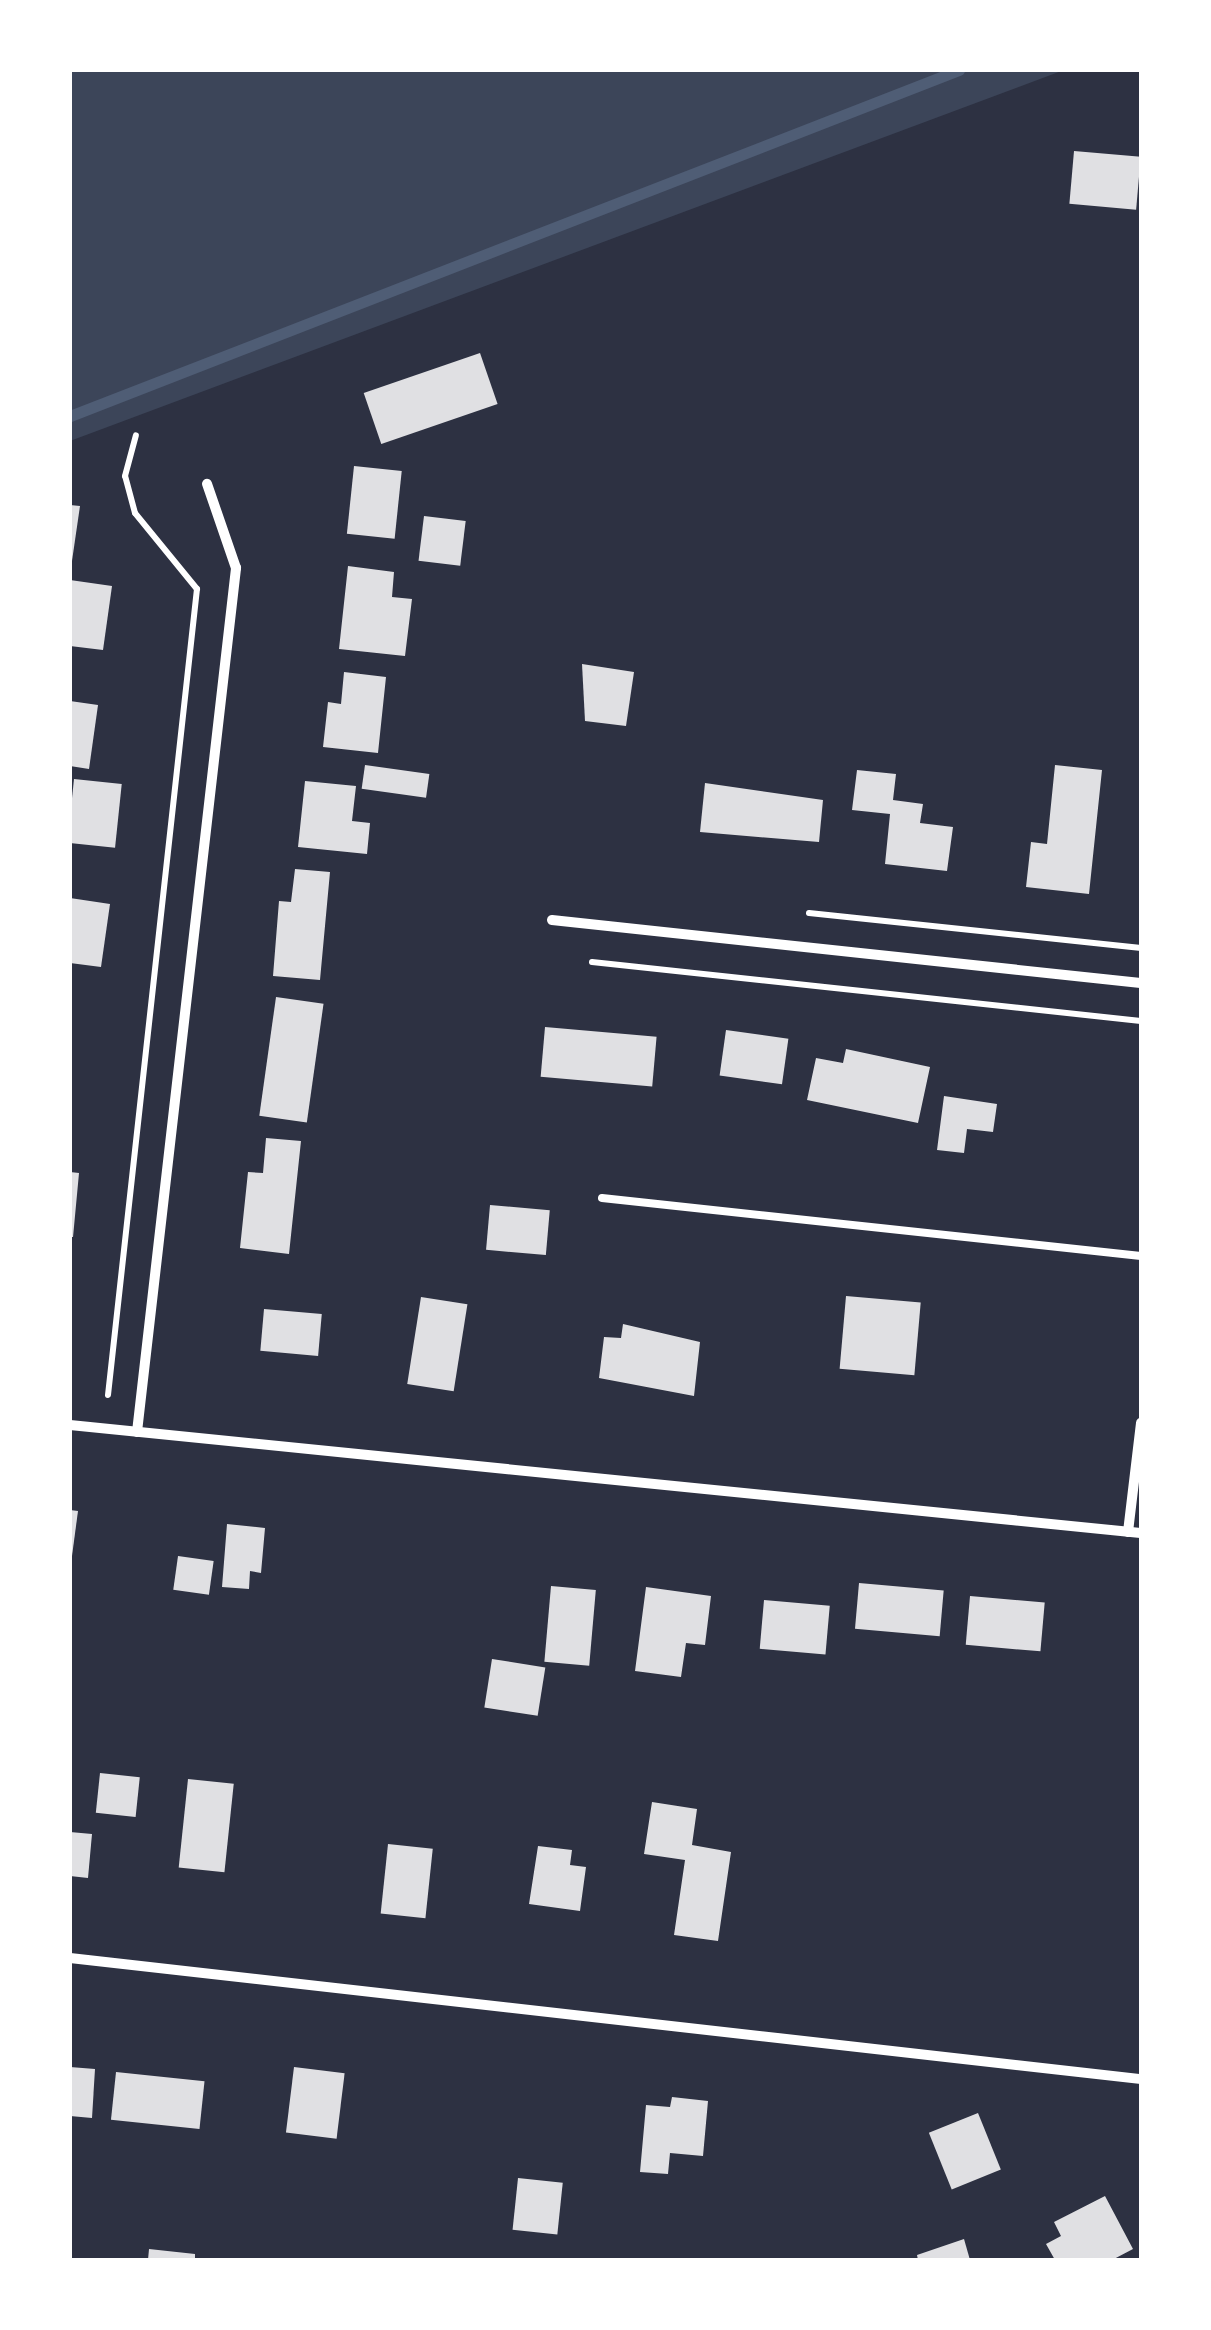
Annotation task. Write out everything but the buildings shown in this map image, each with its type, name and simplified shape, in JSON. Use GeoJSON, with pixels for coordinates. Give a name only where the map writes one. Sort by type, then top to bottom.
{"type":"FeatureCollection","features":[{"type":"Feature","properties":{"kind":"street"},"geometry":{"type":"LineString","coordinates":[[137,1432],[236,568],[207,484]]}},
{"type":"Feature","properties":{"kind":"street"},"geometry":{"type":"LineString","coordinates":[[552,920],[1141,983]]}},
{"type":"Feature","properties":{"kind":"street"},"geometry":{"type":"LineString","coordinates":[[70,1425],[1135,1532],[1141,1423]]}},
{"type":"Feature","properties":{"kind":"street"},"geometry":{"type":"LineString","coordinates":[[70,1958],[1141,2080]]}},
{"type":"Feature","properties":{"kind":"lane"},"geometry":{"type":"LineString","coordinates":[[602,1198],[1141,1256]]}},
{"type":"Feature","properties":{"kind":"path"},"geometry":{"type":"LineString","coordinates":[[108,1394],[197,589],[135,513],[125,476],[136,435]]}},
{"type":"Feature","properties":{"kind":"path"},"geometry":{"type":"LineString","coordinates":[[809,913],[1141,948]]}},
{"type":"Feature","properties":{"kind":"path"},"geometry":{"type":"LineString","coordinates":[[592,962],[1141,1021]]}},
{"type":"Feature","properties":{"kind":"shaded area"},"geometry":{"type":"Polygon","coordinates":[[[70,70],[1064,70],[70,441],[70,70]]]}},
{"type":"Feature","properties":{"kind":"waterway"},"geometry":{"type":"LineString","coordinates":[[70,416],[959,70]]}}]}
